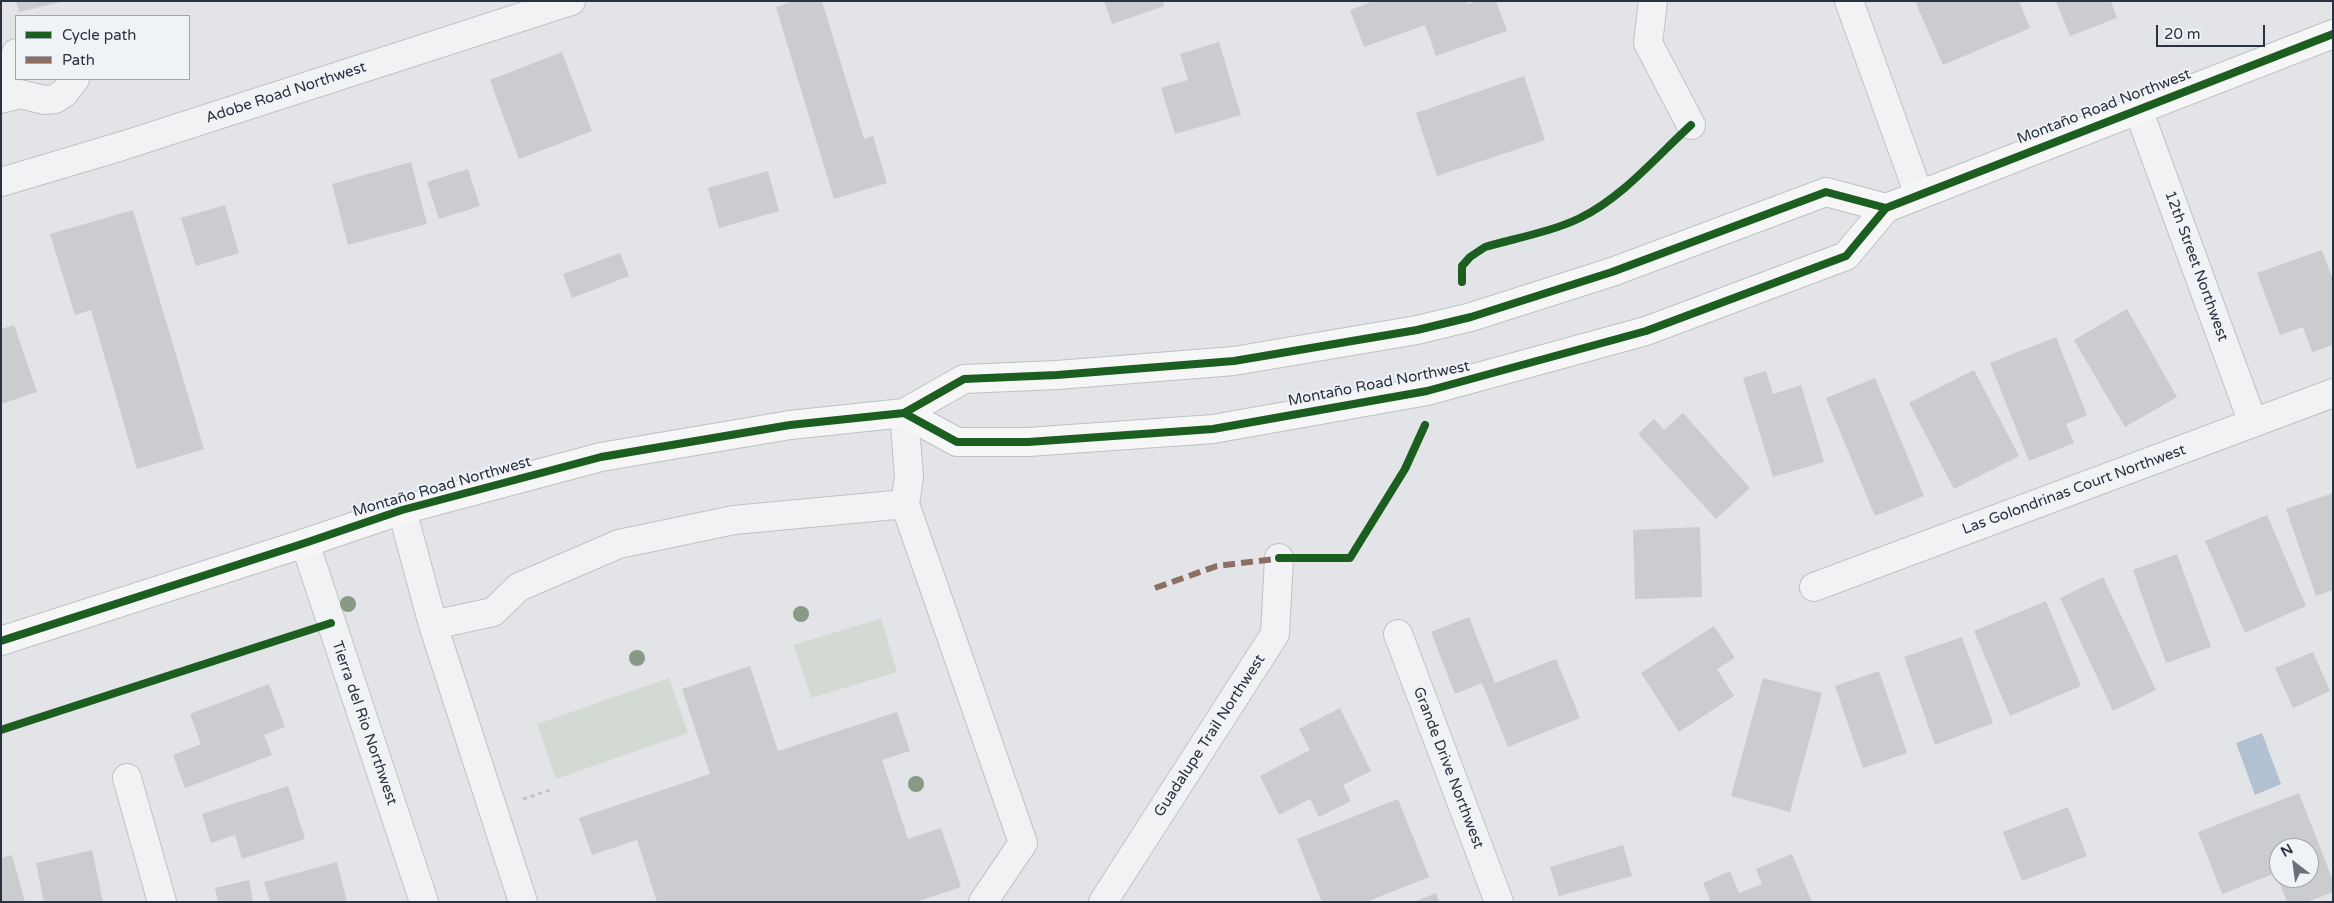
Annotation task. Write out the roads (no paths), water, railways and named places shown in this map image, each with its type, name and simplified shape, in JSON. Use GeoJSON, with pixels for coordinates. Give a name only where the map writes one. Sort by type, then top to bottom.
{"type":"FeatureCollection","features":[{"type":"Feature","properties":{"kind":"main road","name":"Montaño Road Northwest"},"geometry":{"type":"LineString","coordinates":[[904,413],[957,442],[1028,442],[1213,429],[1427,391],[1646,331],[1846,256],[1886,208],[2138,108],[2333,34]]}},
{"type":"Feature","properties":{"kind":"main road","name":"Montaño Road Northwest"},"geometry":{"type":"LineString","coordinates":[[1,641],[305,544],[402,510],[601,457],[790,425],[904,413],[964,379],[1057,375],[1234,361],[1417,330],[1471,317],[1612,272],[1826,192],[1886,208]]}},
{"type":"Feature","properties":{"kind":"street","name":"Adobe Road Northwest"},"geometry":{"type":"LineString","coordinates":[[2,180],[122,146],[570,1]]}},
{"type":"Feature","properties":{"kind":"street"},"geometry":{"type":"LineString","coordinates":[[1653,1],[1648,43],[1691,125]]}},
{"type":"Feature","properties":{"kind":"street"},"geometry":{"type":"LineString","coordinates":[[1850,1],[1919,195]]}},
{"type":"Feature","properties":{"kind":"street"},"geometry":{"type":"LineString","coordinates":[[1,80],[13,63],[15,56]]}},
{"type":"Feature","properties":{"kind":"street"},"geometry":{"type":"LineString","coordinates":[[1,99],[20,94],[44,100],[55,99],[64,93],[74,80]]}},
{"type":"Feature","properties":{"kind":"street","name":"12th Street Northwest"},"geometry":{"type":"LineString","coordinates":[[2138,108],[2253,423]]}},
{"type":"Feature","properties":{"kind":"street","name":"Las Golondrinas Court Northwest"},"geometry":{"type":"LineString","coordinates":[[1814,587],[2333,393]]}},
{"type":"Feature","properties":{"kind":"street"},"geometry":{"type":"LineString","coordinates":[[904,413],[909,477],[906,504],[1023,844],[982,902]]}},
{"type":"Feature","properties":{"kind":"street"},"geometry":{"type":"LineString","coordinates":[[433,626],[493,612],[519,587],[619,544],[734,520],[906,504]]}},
{"type":"Feature","properties":{"kind":"street"},"geometry":{"type":"LineString","coordinates":[[402,510],[433,626],[523,902]]}},
{"type":"Feature","properties":{"kind":"street","name":"Tierra del Rio Northwest"},"geometry":{"type":"LineString","coordinates":[[305,544],[424,902]]}},
{"type":"Feature","properties":{"kind":"street","name":"Guadalupe Trail Northwest"},"geometry":{"type":"LineString","coordinates":[[1103,902],[1275,634],[1278,558]]}},
{"type":"Feature","properties":{"kind":"street","name":"Grande Drive Northwest"},"geometry":{"type":"LineString","coordinates":[[1398,634],[1499,902]]}},
{"type":"Feature","properties":{"kind":"street"},"geometry":{"type":"LineString","coordinates":[[127,778],[162,902]]}},
{"type":"Feature","properties":{"kind":"water"},"geometry":{"type":"Polygon","coordinates":[[[2262,733],[2281,784],[2255,795],[2236,743],[2262,733]]]}}]}
